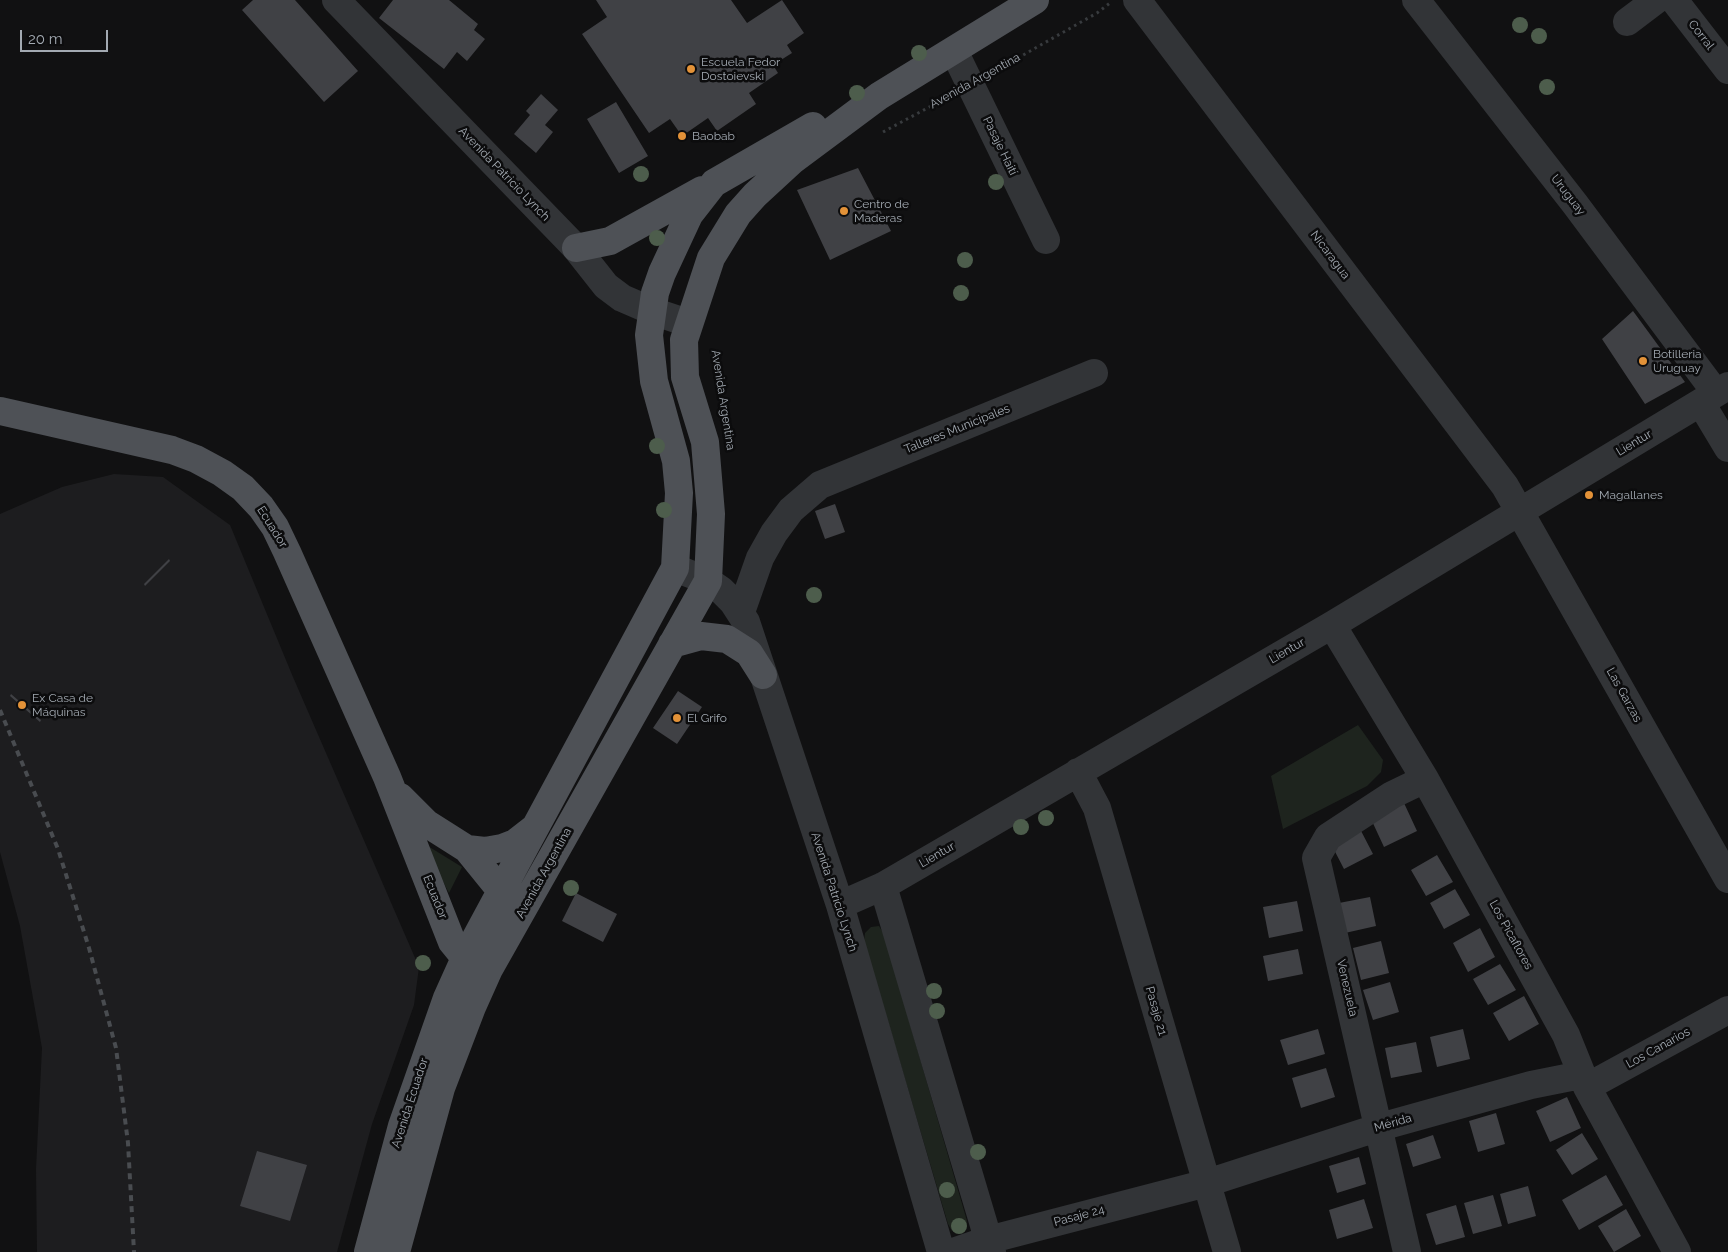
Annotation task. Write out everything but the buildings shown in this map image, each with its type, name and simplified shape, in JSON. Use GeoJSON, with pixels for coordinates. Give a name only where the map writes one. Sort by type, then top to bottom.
{"type":"FeatureCollection","features":[{"type":"Feature","properties":{"kind":"main road","name":"Avenida Argentina"},"geometry":{"type":"LineString","coordinates":[[501,892],[675,568],[680,493],[676,462],[654,381],[648,335],[662,273],[689,215],[714,183],[816,124],[878,96],[1035,0]]}},
{"type":"Feature","properties":{"kind":"main road","name":"Avenida Argentina"},"geometry":{"type":"LineString","coordinates":[[513,929],[708,581],[711,514],[705,442],[685,377],[684,340],[688,323],[711,258],[738,214],[755,194],[793,160],[878,96]]}},
{"type":"Feature","properties":{"kind":"main road"},"geometry":{"type":"LineString","coordinates":[[576,248],[610,241],[666,212],[714,183]]}},
{"type":"Feature","properties":{"kind":"main road","name":"Ecuador"},"geometry":{"type":"LineString","coordinates":[[0,411],[172,450],[196,459],[222,473],[243,488],[261,506],[275,526],[387,777],[452,942],[465,958],[489,969]]}},
{"type":"Feature","properties":{"kind":"main road"},"geometry":{"type":"LineString","coordinates":[[672,644],[701,636],[728,639],[749,653],[763,675]]}},
{"type":"Feature","properties":{"kind":"main road","name":"Ecuador"},"geometry":{"type":"LineString","coordinates":[[387,777],[409,808],[441,834],[467,849],[501,892],[513,929]]}},
{"type":"Feature","properties":{"kind":"main road"},"geometry":{"type":"LineString","coordinates":[[467,849],[485,851],[502,848],[515,843],[536,827]]}},
{"type":"Feature","properties":{"kind":"main road"},"geometry":{"type":"LineString","coordinates":[[465,958],[501,892]]}},
{"type":"Feature","properties":{"kind":"main road"},"geometry":{"type":"LineString","coordinates":[[396,1252],[429,1130],[456,1046],[489,969],[513,929]]}},
{"type":"Feature","properties":{"kind":"main road","name":"Avenida Ecuador"},"geometry":{"type":"LineString","coordinates":[[368,1252],[402,1126],[447,998],[465,958]]}},
{"type":"Feature","properties":{"kind":"street","name":"Avenida Patricio Lynch"},"geometry":{"type":"LineString","coordinates":[[336,0],[576,248],[606,286],[622,298],[652,311],[688,323]]}},
{"type":"Feature","properties":{"kind":"street","name":"Nicaragua"},"geometry":{"type":"LineString","coordinates":[[1137,0],[1499,478],[1521,512]]}},
{"type":"Feature","properties":{"kind":"street","name":"Uruguay"},"geometry":{"type":"LineString","coordinates":[[1416,0],[1581,212],[1715,394],[1728,448]]}},
{"type":"Feature","properties":{"kind":"street"},"geometry":{"type":"LineString","coordinates":[[1627,22],[1656,0]]}},
{"type":"Feature","properties":{"kind":"street","name":"Corral"},"geometry":{"type":"LineString","coordinates":[[1674,0],[1728,70]]}},
{"type":"Feature","properties":{"kind":"street","name":"Pasaje Haití"},"geometry":{"type":"LineString","coordinates":[[954,51],[1046,240]]}},
{"type":"Feature","properties":{"kind":"street","name":"Talleres Municipales"},"geometry":{"type":"LineString","coordinates":[[741,612],[760,558],[774,533],[791,510],[820,485],[1094,373]]}},
{"type":"Feature","properties":{"kind":"street","name":"Lientur"},"geometry":{"type":"LineString","coordinates":[[840,905],[883,886],[1332,624],[1715,394]]}},
{"type":"Feature","properties":{"kind":"street","name":"Las Garzas"},"geometry":{"type":"LineString","coordinates":[[1521,512],[1728,879]]}},
{"type":"Feature","properties":{"kind":"street","name":"Avenida Patricio Lynch"},"geometry":{"type":"LineString","coordinates":[[675,568],[708,581],[722,590],[741,612],[840,905],[941,1252]]}},
{"type":"Feature","properties":{"kind":"street","name":"Los Picaflores"},"geometry":{"type":"LineString","coordinates":[[1332,624],[1425,779],[1566,1035],[1584,1081],[1677,1252]]}},
{"type":"Feature","properties":{"kind":"street","name":"Pasaje 21"},"geometry":{"type":"LineString","coordinates":[[1078,772],[1097,808],[1227,1252]]}},
{"type":"Feature","properties":{"kind":"street","name":"Venezuela"},"geometry":{"type":"LineString","coordinates":[[1408,1252],[1316,858],[1328,837],[1392,795],[1425,779]]}},
{"type":"Feature","properties":{"kind":"street"},"geometry":{"type":"LineString","coordinates":[[883,886],[990,1246]]}},
{"type":"Feature","properties":{"kind":"street","name":"Los Canarios"},"geometry":{"type":"LineString","coordinates":[[1584,1081],[1728,1010]]}},
{"type":"Feature","properties":{"kind":"street","name":"Mérida"},"geometry":{"type":"LineString","coordinates":[[1207,1183],[1380,1127],[1531,1085],[1584,1081]]}},
{"type":"Feature","properties":{"kind":"street","name":"Pasaje 24"},"geometry":{"type":"LineString","coordinates":[[952,1252],[990,1246],[1207,1183]]}},
{"type":"Feature","properties":{"kind":"path","name":"Avenida Argentina"},"geometry":{"type":"LineString","coordinates":[[882,132],[1097,13],[1115,0]]}},
{"type":"Feature","properties":{"kind":"path","name":"Avenida Argentina"},"geometry":{"type":"LineString","coordinates":[[715,345],[719,384]]}},
{"type":"Feature","properties":{"kind":"shaded area"},"geometry":{"type":"Polygon","coordinates":[[[114,474],[163,477],[230,525],[293,677],[419,967],[414,1005],[372,1124],[337,1252],[37,1252],[36,1169],[42,1048],[20,926],[0,852],[0,514],[62,487],[114,474]]]}},
{"type":"Feature","properties":{"kind":"shaded area"},"geometry":{"type":"Polygon","coordinates":[[[1358,725],[1383,760],[1381,772],[1367,786],[1283,829],[1271,776],[1358,725]]]}},
{"type":"Feature","properties":{"kind":"shaded area"},"geometry":{"type":"Polygon","coordinates":[[[423,843],[462,867],[449,893],[423,843]]]}},
{"type":"Feature","properties":{"kind":"shaded area"},"geometry":{"type":"Polygon","coordinates":[[[879,926],[884,934],[967,1221],[965,1231],[959,1233],[952,1231],[948,1224],[864,941],[865,933],[871,927],[879,926]]]}},
{"type":"Feature","properties":{"kind":"railway"},"geometry":{"type":"LineString","coordinates":[[0,710],[58,849],[89,948],[116,1048],[128,1143],[134,1252]]}},
{"type":"Feature","properties":{"kind":"place","name":"Escuela Fedor Dostoievski"},"geometry":{"type":"Point","coordinates":[691,69]}},
{"type":"Feature","properties":{"kind":"place","name":"Baobab"},"geometry":{"type":"Point","coordinates":[682,136]}},
{"type":"Feature","properties":{"kind":"place","name":"Centro de Maderas"},"geometry":{"type":"Point","coordinates":[844,211]}},
{"type":"Feature","properties":{"kind":"place","name":"Botilleria Uruguay"},"geometry":{"type":"Point","coordinates":[1643,361]}},
{"type":"Feature","properties":{"kind":"place","name":"Magallanes"},"geometry":{"type":"Point","coordinates":[1589,495]}},
{"type":"Feature","properties":{"kind":"place","name":"Ex Casa de Máquinas"},"geometry":{"type":"Point","coordinates":[22,705]}},
{"type":"Feature","properties":{"kind":"place","name":"El Grifo"},"geometry":{"type":"Point","coordinates":[677,718]}}]}
